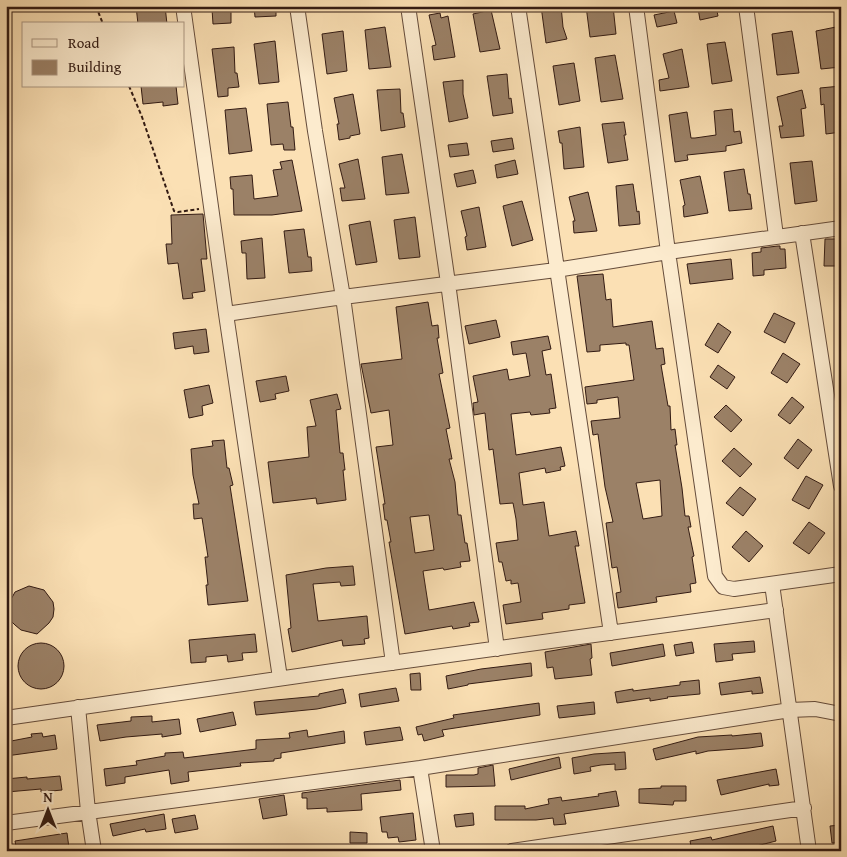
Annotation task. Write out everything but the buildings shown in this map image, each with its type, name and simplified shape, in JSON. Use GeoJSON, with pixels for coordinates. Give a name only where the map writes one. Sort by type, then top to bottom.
{"type":"FeatureCollection","features":[{"type":"Feature","properties":{"kind":"street"},"geometry":{"type":"LineString","coordinates":[[184,6],[226,314],[280,678]]}},
{"type":"Feature","properties":{"kind":"street"},"geometry":{"type":"LineString","coordinates":[[297,6],[315,130],[343,297],[393,663]]}},
{"type":"Feature","properties":{"kind":"street"},"geometry":{"type":"LineString","coordinates":[[408,6],[448,283],[497,649]]}},
{"type":"Feature","properties":{"kind":"street"},"geometry":{"type":"LineString","coordinates":[[518,6],[611,633]]}},
{"type":"Feature","properties":{"kind":"street"},"geometry":{"type":"LineString","coordinates":[[636,6],[668,252],[715,576],[723,587],[734,589],[841,574]]}},
{"type":"Feature","properties":{"kind":"street"},"geometry":{"type":"LineString","coordinates":[[746,6],[776,236]]}},
{"type":"Feature","properties":{"kind":"street"},"geometry":{"type":"LineString","coordinates":[[226,314],[556,270],[776,236],[841,228]]}},
{"type":"Feature","properties":{"kind":"street"},"geometry":{"type":"LineString","coordinates":[[802,233],[841,486]]}},
{"type":"Feature","properties":{"kind":"street"},"geometry":{"type":"LineString","coordinates":[[772,584],[809,851]]}},
{"type":"Feature","properties":{"kind":"street"},"geometry":{"type":"LineString","coordinates":[[6,718],[280,678],[776,610]]}},
{"type":"Feature","properties":{"kind":"street"},"geometry":{"type":"LineString","coordinates":[[78,707],[88,811],[94,851]]}},
{"type":"Feature","properties":{"kind":"street"},"geometry":{"type":"LineString","coordinates":[[6,823],[420,768],[790,710],[815,709],[841,714]]}},
{"type":"Feature","properties":{"kind":"street"},"geometry":{"type":"LineString","coordinates":[[420,768],[433,851]]}},
{"type":"Feature","properties":{"kind":"street"},"geometry":{"type":"LineString","coordinates":[[512,851],[804,808]]}},
{"type":"Feature","properties":{"kind":"path"},"geometry":{"type":"LineString","coordinates":[[96,6],[102,22]]}},
{"type":"Feature","properties":{"kind":"path"},"geometry":{"type":"LineString","coordinates":[[130,88],[142,117],[174,211],[211,207]]}}]}
